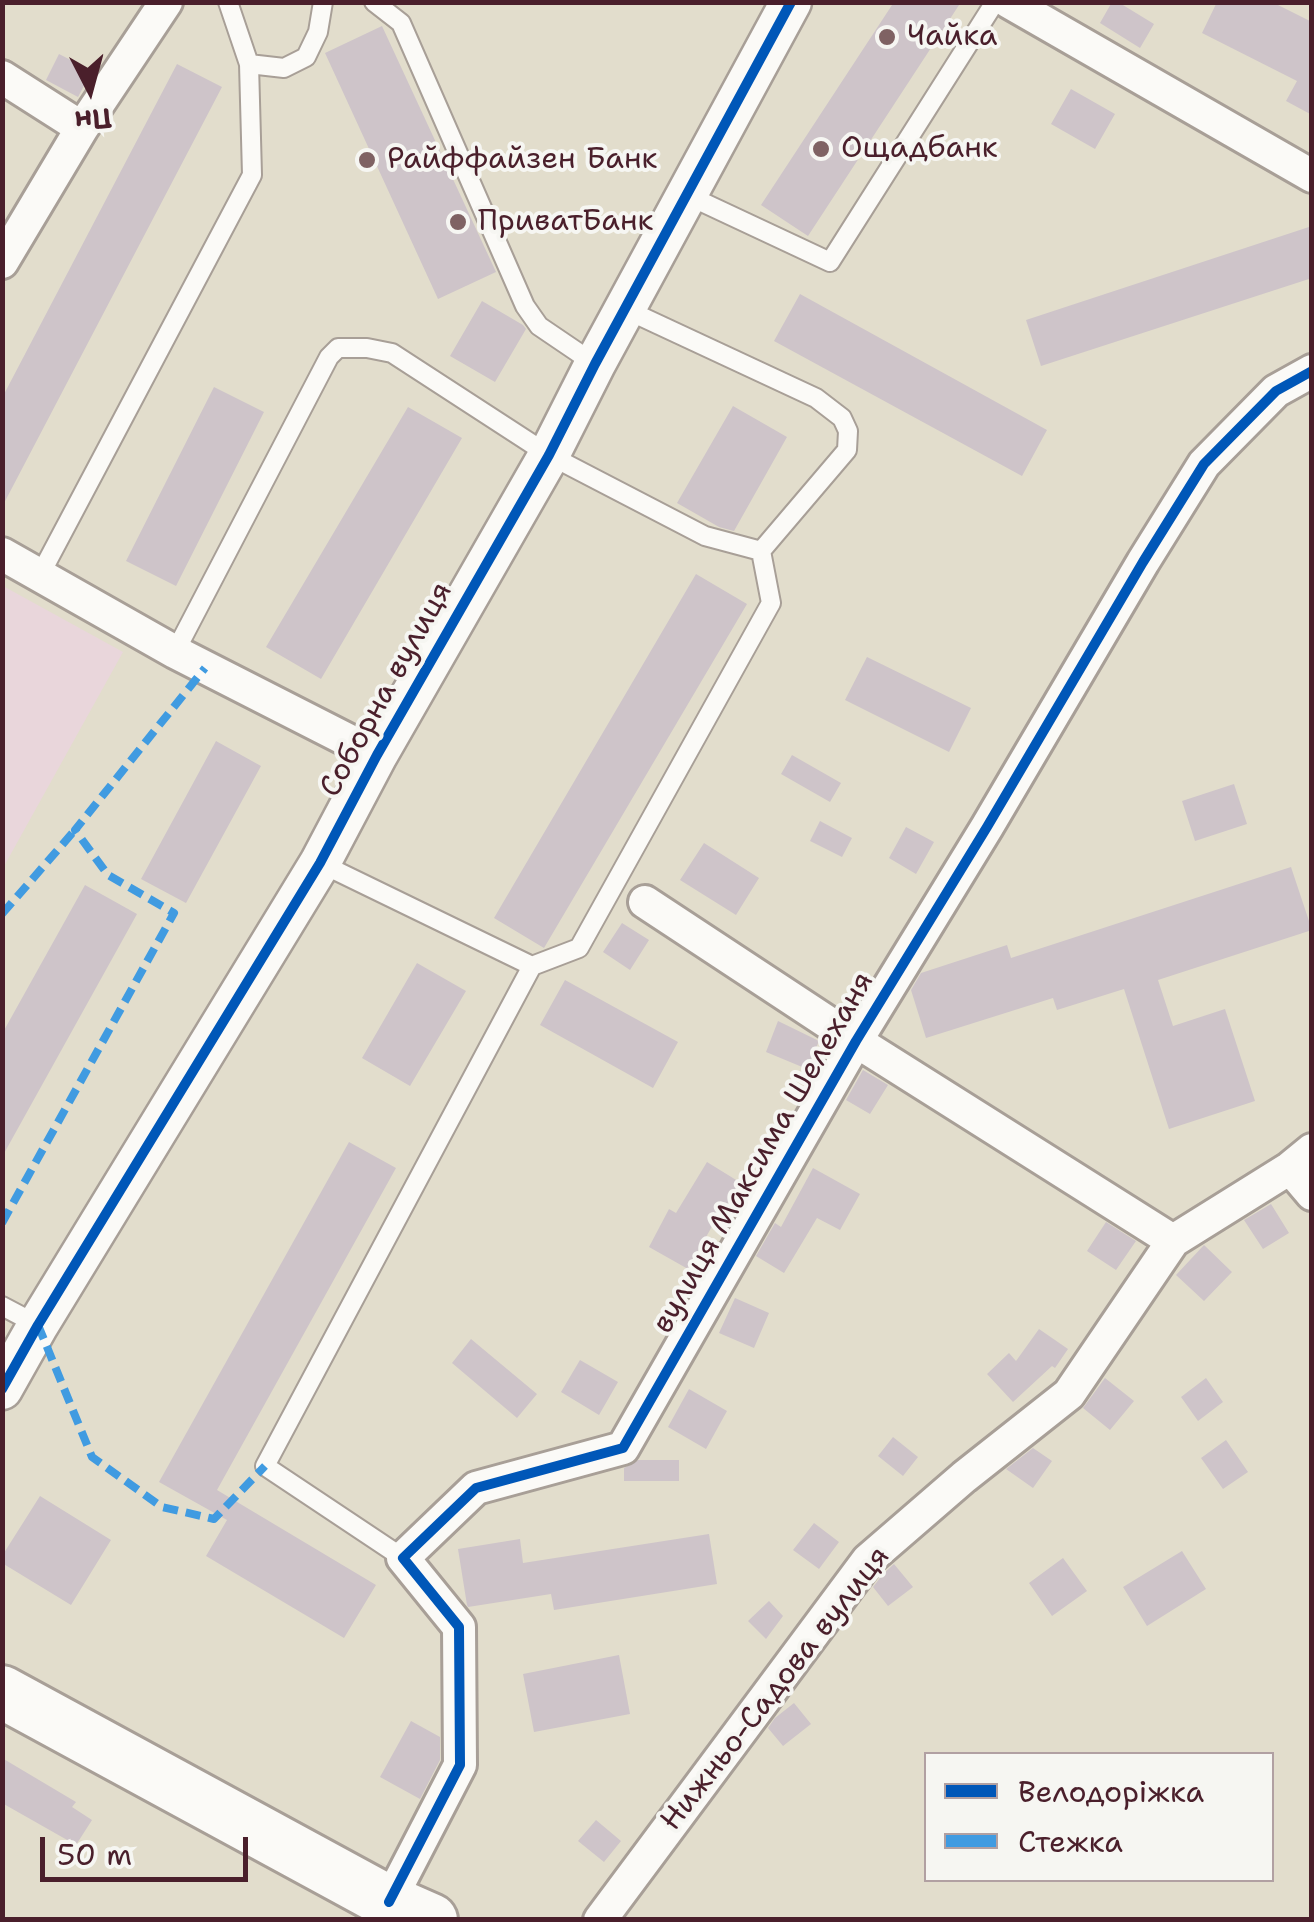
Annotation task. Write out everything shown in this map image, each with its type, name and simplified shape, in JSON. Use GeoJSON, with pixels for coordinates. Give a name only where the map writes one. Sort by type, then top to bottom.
{"type":"FeatureCollection","features":[{"type":"Feature","properties":{"kind":"main road"},"geometry":{"type":"LineString","coordinates":[[2,1692],[393,1907]]}},
{"type":"Feature","properties":{"kind":"street"},"geometry":{"type":"LineString","coordinates":[[2,262],[82,128],[166,2]]}},
{"type":"Feature","properties":{"kind":"street","name":"Соборна вулиця"},"geometry":{"type":"LineString","coordinates":[[2,1389],[320,863],[377,754],[549,456],[791,2]]}},
{"type":"Feature","properties":{"kind":"street"},"geometry":{"type":"LineString","coordinates":[[1010,2],[1312,176]]}},
{"type":"Feature","properties":{"kind":"street"},"geometry":{"type":"LineString","coordinates":[[2,76],[82,128]]}},
{"type":"Feature","properties":{"kind":"street","name":"вулиця Максима Шелеханя"},"geometry":{"type":"LineString","coordinates":[[404,1558],[476,1488],[624,1448],[856,1041],[1204,464],[1276,391],[1312,371]]}},
{"type":"Feature","properties":{"kind":"street"},"geometry":{"type":"LineString","coordinates":[[2,554],[175,652],[377,754]]}},
{"type":"Feature","properties":{"kind":"street"},"geometry":{"type":"LineString","coordinates":[[645,902],[1173,1241]]}},
{"type":"Feature","properties":{"kind":"street"},"geometry":{"type":"LineString","coordinates":[[1301,1159],[1312,1194]]}},
{"type":"Feature","properties":{"kind":"street","name":"Нижньо-Садова вулиця"},"geometry":{"type":"LineString","coordinates":[[600,1920],[868,1560],[1069,1394],[1173,1241],[1301,1159]]}},
{"type":"Feature","properties":{"kind":"street"},"geometry":{"type":"LineString","coordinates":[[393,1907],[460,1765],[459,1628],[404,1558]]}},
{"type":"Feature","properties":{"kind":"lane"},"geometry":{"type":"LineString","coordinates":[[40,575],[252,175],[249,64],[228,2]]}},
{"type":"Feature","properties":{"kind":"lane"},"geometry":{"type":"LineString","coordinates":[[249,64],[284,68],[306,57],[318,32],[323,2]]}},
{"type":"Feature","properties":{"kind":"lane"},"geometry":{"type":"LineString","coordinates":[[374,2],[401,24],[524,306],[538,326],[595,364]]}},
{"type":"Feature","properties":{"kind":"lane"},"geometry":{"type":"LineString","coordinates":[[687,195],[830,262],[995,2]]}},
{"type":"Feature","properties":{"kind":"lane"},"geometry":{"type":"LineString","coordinates":[[626,309],[816,398],[842,418],[848,431],[848,450],[761,551]]}},
{"type":"Feature","properties":{"kind":"lane"},"geometry":{"type":"LineString","coordinates":[[175,652],[329,357],[338,348],[392,353],[549,456],[705,536],[761,551]]}},
{"type":"Feature","properties":{"kind":"lane"},"geometry":{"type":"LineString","coordinates":[[404,1558],[265,1466],[532,966],[579,948],[771,603],[761,551]]}},
{"type":"Feature","properties":{"kind":"lane"},"geometry":{"type":"LineString","coordinates":[[320,863],[532,966]]}},
{"type":"Feature","properties":{"kind":"lane"},"geometry":{"type":"LineString","coordinates":[[2,1306],[38,1325]]}},
{"type":"Feature","properties":{"kind":"shaded area"},"geometry":{"type":"Polygon","coordinates":[[[3,586],[123,652],[3,868],[3,586]]]}},
{"type":"Feature","properties":{"kind":"building"},"geometry":{"type":"Polygon","coordinates":[[[894,2],[961,2],[808,236],[761,205],[894,2]]]}},
{"type":"Feature","properties":{"kind":"building"},"geometry":{"type":"Polygon","coordinates":[[[1112,2],[1154,24],[1140,48],[1100,23],[1112,2]]]}},
{"type":"Feature","properties":{"kind":"building"},"geometry":{"type":"Polygon","coordinates":[[[1217,2],[1272,2],[1312,22],[1312,115],[1286,101],[1297,81],[1202,33],[1217,2]]]}},
{"type":"Feature","properties":{"kind":"building"},"geometry":{"type":"Polygon","coordinates":[[[382,26],[496,272],[438,299],[325,53],[382,26]]]}},
{"type":"Feature","properties":{"kind":"building"},"geometry":{"type":"Polygon","coordinates":[[[59,54],[92,71],[78,97],[46,80],[59,54]]]}},
{"type":"Feature","properties":{"kind":"building"},"geometry":{"type":"Polygon","coordinates":[[[177,64],[222,87],[2,507],[2,398],[177,64]]]}},
{"type":"Feature","properties":{"kind":"building"},"geometry":{"type":"Polygon","coordinates":[[[1071,89],[1115,114],[1095,149],[1051,124],[1071,89]]]}},
{"type":"Feature","properties":{"kind":"building"},"geometry":{"type":"Polygon","coordinates":[[[1312,226],[1312,278],[1041,366],[1026,320],[1312,226]]]}},
{"type":"Feature","properties":{"kind":"building"},"geometry":{"type":"Polygon","coordinates":[[[800,294],[1047,430],[1022,476],[774,341],[800,294]]]}},
{"type":"Feature","properties":{"kind":"building"},"geometry":{"type":"Polygon","coordinates":[[[482,301],[526,329],[495,382],[450,356],[482,301]]]}},
{"type":"Feature","properties":{"kind":"building"},"geometry":{"type":"Polygon","coordinates":[[[214,387],[264,412],[176,586],[126,561],[214,387]]]}},
{"type":"Feature","properties":{"kind":"building"},"geometry":{"type":"Polygon","coordinates":[[[733,406],[787,437],[734,531],[719,527],[677,503],[733,406]]]}},
{"type":"Feature","properties":{"kind":"building"},"geometry":{"type":"Polygon","coordinates":[[[408,407],[462,438],[321,679],[266,647],[408,407]]]}},
{"type":"Feature","properties":{"kind":"building"},"geometry":{"type":"Polygon","coordinates":[[[696,574],[747,604],[544,948],[494,918],[696,574]]]}},
{"type":"Feature","properties":{"kind":"building"},"geometry":{"type":"Polygon","coordinates":[[[867,657],[971,708],[949,752],[845,700],[867,657]]]}},
{"type":"Feature","properties":{"kind":"building"},"geometry":{"type":"Polygon","coordinates":[[[216,741],[261,766],[186,903],[141,879],[216,741]]]}},
{"type":"Feature","properties":{"kind":"building"},"geometry":{"type":"Polygon","coordinates":[[[792,755],[841,783],[830,802],[781,774],[792,755]]]}},
{"type":"Feature","properties":{"kind":"building"},"geometry":{"type":"Polygon","coordinates":[[[1234,784],[1247,824],[1195,841],[1182,801],[1234,784]]]}},
{"type":"Feature","properties":{"kind":"building"},"geometry":{"type":"Polygon","coordinates":[[[820,821],[852,838],[842,857],[810,841],[820,821]]]}},
{"type":"Feature","properties":{"kind":"building"},"geometry":{"type":"Polygon","coordinates":[[[906,827],[934,842],[916,874],[889,858],[906,827]]]}},
{"type":"Feature","properties":{"kind":"building"},"geometry":{"type":"Polygon","coordinates":[[[704,843],[759,878],[736,915],[680,880],[704,843]]]}},
{"type":"Feature","properties":{"kind":"building"},"geometry":{"type":"Polygon","coordinates":[[[1291,867],[1312,930],[1158,980],[1173,1026],[1225,1009],[1255,1101],[1169,1129],[1124,989],[1057,1010],[1053,998],[926,1038],[911,990],[921,973],[1007,945],[1011,958],[1291,867]]]}},
{"type":"Feature","properties":{"kind":"building"},"geometry":{"type":"Polygon","coordinates":[[[85,885],[137,914],[2,1157],[2,1034],[85,885]]]}},
{"type":"Feature","properties":{"kind":"building"},"geometry":{"type":"Polygon","coordinates":[[[622,923],[649,940],[630,970],[603,952],[622,923]]]}},
{"type":"Feature","properties":{"kind":"building"},"geometry":{"type":"Polygon","coordinates":[[[417,963],[466,991],[410,1086],[362,1058],[417,963]]]}},
{"type":"Feature","properties":{"kind":"building"},"geometry":{"type":"Polygon","coordinates":[[[565,980],[678,1042],[653,1088],[540,1025],[565,980]]]}},
{"type":"Feature","properties":{"kind":"building"},"geometry":{"type":"Polygon","coordinates":[[[778,1021],[819,1041],[807,1069],[766,1052],[778,1021]]]}},
{"type":"Feature","properties":{"kind":"building"},"geometry":{"type":"Polygon","coordinates":[[[863,1070],[888,1085],[870,1114],[846,1100],[863,1070]]]}},
{"type":"Feature","properties":{"kind":"building"},"geometry":{"type":"Polygon","coordinates":[[[349,1142],[396,1168],[217,1490],[376,1585],[344,1638],[206,1556],[227,1520],[159,1482],[349,1142]]]}},
{"type":"Feature","properties":{"kind":"building"},"geometry":{"type":"Polygon","coordinates":[[[707,1162],[741,1183],[688,1269],[649,1247],[669,1209],[676,1213],[707,1162]]]}},
{"type":"Feature","properties":{"kind":"building"},"geometry":{"type":"Polygon","coordinates":[[[813,1168],[860,1194],[840,1230],[817,1218],[784,1273],[756,1256],[775,1223],[781,1227],[813,1168]]]}},
{"type":"Feature","properties":{"kind":"building"},"geometry":{"type":"Polygon","coordinates":[[[1271,1204],[1289,1233],[1263,1249],[1244,1220],[1271,1204]]]}},
{"type":"Feature","properties":{"kind":"building"},"geometry":{"type":"Polygon","coordinates":[[[1106,1222],[1136,1241],[1116,1270],[1087,1251],[1106,1222]]]}},
{"type":"Feature","properties":{"kind":"building"},"geometry":{"type":"Polygon","coordinates":[[[1204,1245],[1232,1272],[1204,1301],[1176,1275],[1204,1245]]]}},
{"type":"Feature","properties":{"kind":"building"},"geometry":{"type":"Polygon","coordinates":[[[735,1298],[769,1313],[754,1348],[719,1333],[735,1298]]]}},
{"type":"Feature","properties":{"kind":"building"},"geometry":{"type":"Polygon","coordinates":[[[1039,1329],[1068,1349],[1055,1368],[1052,1366],[1013,1402],[987,1374],[1009,1353],[1016,1361],[1039,1329]]]}},
{"type":"Feature","properties":{"kind":"building"},"geometry":{"type":"Polygon","coordinates":[[[471,1339],[537,1394],[517,1418],[452,1363],[471,1339]]]}},
{"type":"Feature","properties":{"kind":"building"},"geometry":{"type":"Polygon","coordinates":[[[580,1360],[618,1382],[599,1415],[561,1392],[580,1360]]]}},
{"type":"Feature","properties":{"kind":"building"},"geometry":{"type":"Polygon","coordinates":[[[1105,1378],[1134,1401],[1110,1430],[1083,1408],[1105,1378]]]}},
{"type":"Feature","properties":{"kind":"building"},"geometry":{"type":"Polygon","coordinates":[[[1206,1378],[1223,1402],[1198,1421],[1181,1397],[1206,1378]]]}},
{"type":"Feature","properties":{"kind":"building"},"geometry":{"type":"Polygon","coordinates":[[[689,1389],[727,1411],[706,1449],[668,1427],[689,1389]]]}},
{"type":"Feature","properties":{"kind":"building"},"geometry":{"type":"Polygon","coordinates":[[[893,1437],[918,1457],[903,1476],[878,1456],[893,1437]]]}},
{"type":"Feature","properties":{"kind":"building"},"geometry":{"type":"Polygon","coordinates":[[[1226,1440],[1248,1472],[1223,1489],[1201,1458],[1226,1440]]]}},
{"type":"Feature","properties":{"kind":"building"},"geometry":{"type":"Polygon","coordinates":[[[1033,1448],[1052,1461],[1033,1488],[1006,1469],[1033,1448]]]}},
{"type":"Feature","properties":{"kind":"building"},"geometry":{"type":"Polygon","coordinates":[[[638,1460],[679,1460],[679,1481],[624,1481],[624,1468],[638,1460]]]}},
{"type":"Feature","properties":{"kind":"building"},"geometry":{"type":"Polygon","coordinates":[[[40,1496],[111,1540],[71,1605],[2,1563],[2,1556],[40,1496]]]}},
{"type":"Feature","properties":{"kind":"building"},"geometry":{"type":"Polygon","coordinates":[[[814,1523],[839,1542],[819,1569],[793,1550],[814,1523]]]}},
{"type":"Feature","properties":{"kind":"building"},"geometry":{"type":"Polygon","coordinates":[[[709,1534],[717,1584],[554,1610],[551,1594],[467,1605],[458,1549],[520,1539],[523,1563],[709,1534]]]}},
{"type":"Feature","properties":{"kind":"building"},"geometry":{"type":"Polygon","coordinates":[[[1182,1551],[1206,1589],[1147,1626],[1123,1587],[1182,1551]]]}},
{"type":"Feature","properties":{"kind":"building"},"geometry":{"type":"Polygon","coordinates":[[[1063,1558],[1087,1591],[1052,1616],[1029,1583],[1063,1558]]]}},
{"type":"Feature","properties":{"kind":"building"},"geometry":{"type":"Polygon","coordinates":[[[894,1564],[913,1587],[888,1606],[873,1587],[894,1564]]]}},
{"type":"Feature","properties":{"kind":"building"},"geometry":{"type":"Polygon","coordinates":[[[769,1601],[783,1616],[766,1639],[748,1621],[769,1601]]]}},
{"type":"Feature","properties":{"kind":"building"},"geometry":{"type":"Polygon","coordinates":[[[619,1655],[630,1714],[534,1732],[523,1674],[619,1655]]]}},
{"type":"Feature","properties":{"kind":"building"},"geometry":{"type":"Polygon","coordinates":[[[794,1703],[811,1724],[783,1746],[768,1728],[794,1703]]]}},
{"type":"Feature","properties":{"kind":"building"},"geometry":{"type":"Polygon","coordinates":[[[411,1721],[440,1737],[440,1760],[420,1799],[380,1777],[411,1721]]]}},
{"type":"Feature","properties":{"kind":"building"},"geometry":{"type":"Polygon","coordinates":[[[2,1758],[76,1802],[72,1807],[92,1820],[76,1845],[2,1803],[2,1758]]]}},
{"type":"Feature","properties":{"kind":"building"},"geometry":{"type":"Polygon","coordinates":[[[596,1820],[621,1841],[604,1862],[578,1841],[596,1820]]]}},
{"type":"Feature","properties":{"kind":"marked path"},"geometry":{"type":"LineString","coordinates":[[2,1223],[174,913],[108,875],[75,830],[205,668]]}},
{"type":"Feature","properties":{"kind":"marked path"},"geometry":{"type":"LineString","coordinates":[[2,914],[75,830]]}},
{"type":"Feature","properties":{"kind":"marked path"},"geometry":{"type":"LineString","coordinates":[[38,1325],[92,1457],[162,1507],[214,1519],[265,1466]]}},
{"type":"Feature","properties":{"kind":"cycle path"},"geometry":{"type":"LineString","coordinates":[[2,1389],[320,863],[377,755],[549,455],[791,2]]}},
{"type":"Feature","properties":{"kind":"cycle path"},"geometry":{"type":"LineString","coordinates":[[389,1902],[460,1765],[459,1627],[403,1558],[476,1488],[623,1448],[856,1041],[1204,464],[1276,391],[1312,371]]}},
{"type":"Feature","properties":{"kind":"place","name":"Чайка"},"geometry":{"type":"Point","coordinates":[887,37]}},
{"type":"Feature","properties":{"kind":"place","name":"Ощадбанк"},"geometry":{"type":"Point","coordinates":[821,149]}},
{"type":"Feature","properties":{"kind":"place","name":"Райффайзен Банк"},"geometry":{"type":"Point","coordinates":[367,160]}},
{"type":"Feature","properties":{"kind":"place","name":"ПриватБанк"},"geometry":{"type":"Point","coordinates":[458,222]}}]}
